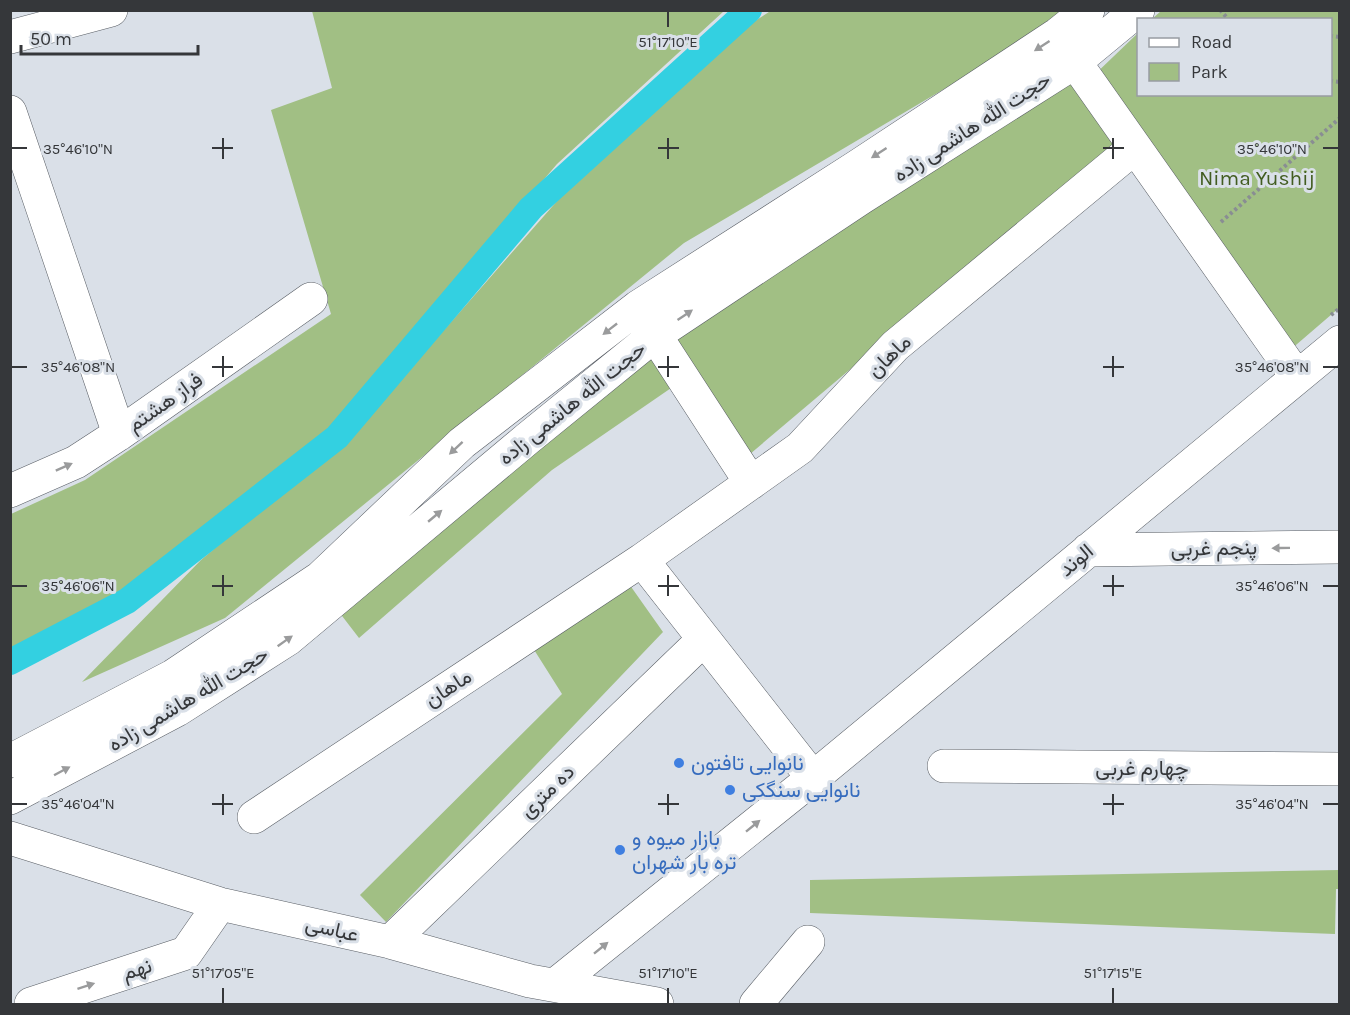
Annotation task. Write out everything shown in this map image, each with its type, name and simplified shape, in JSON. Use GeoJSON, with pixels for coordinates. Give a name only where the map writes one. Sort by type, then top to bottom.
{"type":"FeatureCollection","features":[{"type":"Feature","properties":{"kind":"street"},"geometry":{"type":"LineString","coordinates":[[10,37],[111,10]]}},
{"type":"Feature","properties":{"kind":"street"},"geometry":{"type":"LineString","coordinates":[[10,761],[173,676],[320,578],[462,443],[638,307],[868,160],[1058,34],[1088,10]]}},
{"type":"Feature","properties":{"kind":"street","name":"حجت الله هاشمی زاده"},"geometry":{"type":"LineString","coordinates":[[10,798],[177,710],[288,639],[655,335],[861,198],[1075,62],[1138,10]]}},
{"type":"Feature","properties":{"kind":"street"},"geometry":{"type":"LineString","coordinates":[[1075,62],[1297,377]]}},
{"type":"Feature","properties":{"kind":"street"},"geometry":{"type":"LineString","coordinates":[[10,112],[119,434]]}},
{"type":"Feature","properties":{"kind":"street","name":"ماهان"},"geometry":{"type":"LineString","coordinates":[[254,817],[642,561],[800,448],[895,346],[1134,148]]}},
{"type":"Feature","properties":{"kind":"street","name":"فراز هشتم"},"geometry":{"type":"LineString","coordinates":[[10,491],[75,462],[119,434],[310,299]]}},
{"type":"Feature","properties":{"kind":"street"},"geometry":{"type":"LineString","coordinates":[[655,335],[751,483]]}},
{"type":"Feature","properties":{"kind":"street","name":"الوند"},"geometry":{"type":"LineString","coordinates":[[555,985],[813,778],[1340,342]]}},
{"type":"Feature","properties":{"kind":"street","name":"پنجم غربی"},"geometry":{"type":"LineString","coordinates":[[1088,550],[1340,547]]}},
{"type":"Feature","properties":{"kind":"street"},"geometry":{"type":"LineString","coordinates":[[642,561],[813,778]]}},
{"type":"Feature","properties":{"kind":"street","name":"ده متری"},"geometry":{"type":"LineString","coordinates":[[390,942],[704,639]]}},
{"type":"Feature","properties":{"kind":"street","name":"چهارم غربی"},"geometry":{"type":"LineString","coordinates":[[944,766],[1340,769]]}},
{"type":"Feature","properties":{"kind":"street","name":"عباسی"},"geometry":{"type":"LineString","coordinates":[[10,838],[220,904],[390,942],[530,981],[657,1005]]}},
{"type":"Feature","properties":{"kind":"street","name":"نهم"},"geometry":{"type":"LineString","coordinates":[[31,1005],[186,953],[220,904]]}},
{"type":"Feature","properties":{"kind":"street"},"geometry":{"type":"LineString","coordinates":[[756,1005],[808,942]]}},
{"type":"Feature","properties":{"kind":"path"},"geometry":{"type":"LineString","coordinates":[[1200,241],[1340,118]]}},
{"type":"Feature","properties":{"kind":"green space"},"geometry":{"type":"Polygon","coordinates":[[[772,10],[1065,11],[1042,31],[684,243],[225,618],[82,682],[201,560],[360,426],[572,184],[755,21],[772,10]]]}},
{"type":"Feature","properties":{"kind":"green space"},"geometry":{"type":"Polygon","coordinates":[[[312,11],[724,11],[557,164],[341,418],[135,583],[11,648],[11,514],[85,480],[331,314],[271,110],[332,88],[312,11]]]}},
{"type":"Feature","properties":{"kind":"green space","name":"Nima Yushij"},"geometry":{"type":"Polygon","coordinates":[[[1161,11],[1339,11],[1339,308],[1282,357],[1089,80],[1137,34],[1137,96],[1332,96],[1332,18],[1153,18],[1161,11]]]}},
{"type":"Feature","properties":{"kind":"green space"},"geometry":{"type":"Polygon","coordinates":[[[1067,80],[1118,143],[737,465],[665,342],[1067,80]]]}},
{"type":"Feature","properties":{"kind":"green space"},"geometry":{"type":"Polygon","coordinates":[[[654,355],[674,386],[552,470],[359,638],[339,612],[654,355]]]}},
{"type":"Feature","properties":{"kind":"green space"},"geometry":{"type":"Polygon","coordinates":[[[622,574],[663,632],[386,922],[360,895],[562,694],[526,637],[622,574]]]}},
{"type":"Feature","properties":{"kind":"green space"},"geometry":{"type":"Polygon","coordinates":[[[1339,870],[1339,889],[1336,889],[1335,934],[810,913],[810,880],[1339,870]]]}},
{"type":"Feature","properties":{"kind":"waterway"},"geometry":{"type":"LineString","coordinates":[[10,662],[127,601],[337,437],[531,208],[749,10]]}},
{"type":"Feature","properties":{"kind":"place","name":"نانوایی تافتون"},"geometry":{"type":"Point","coordinates":[679,763]}},
{"type":"Feature","properties":{"kind":"place","name":"نانوایی سنگکی"},"geometry":{"type":"Point","coordinates":[730,790]}},
{"type":"Feature","properties":{"kind":"place","name":"بازار میوه و تره بار شهران"},"geometry":{"type":"Point","coordinates":[620,850]}}]}
